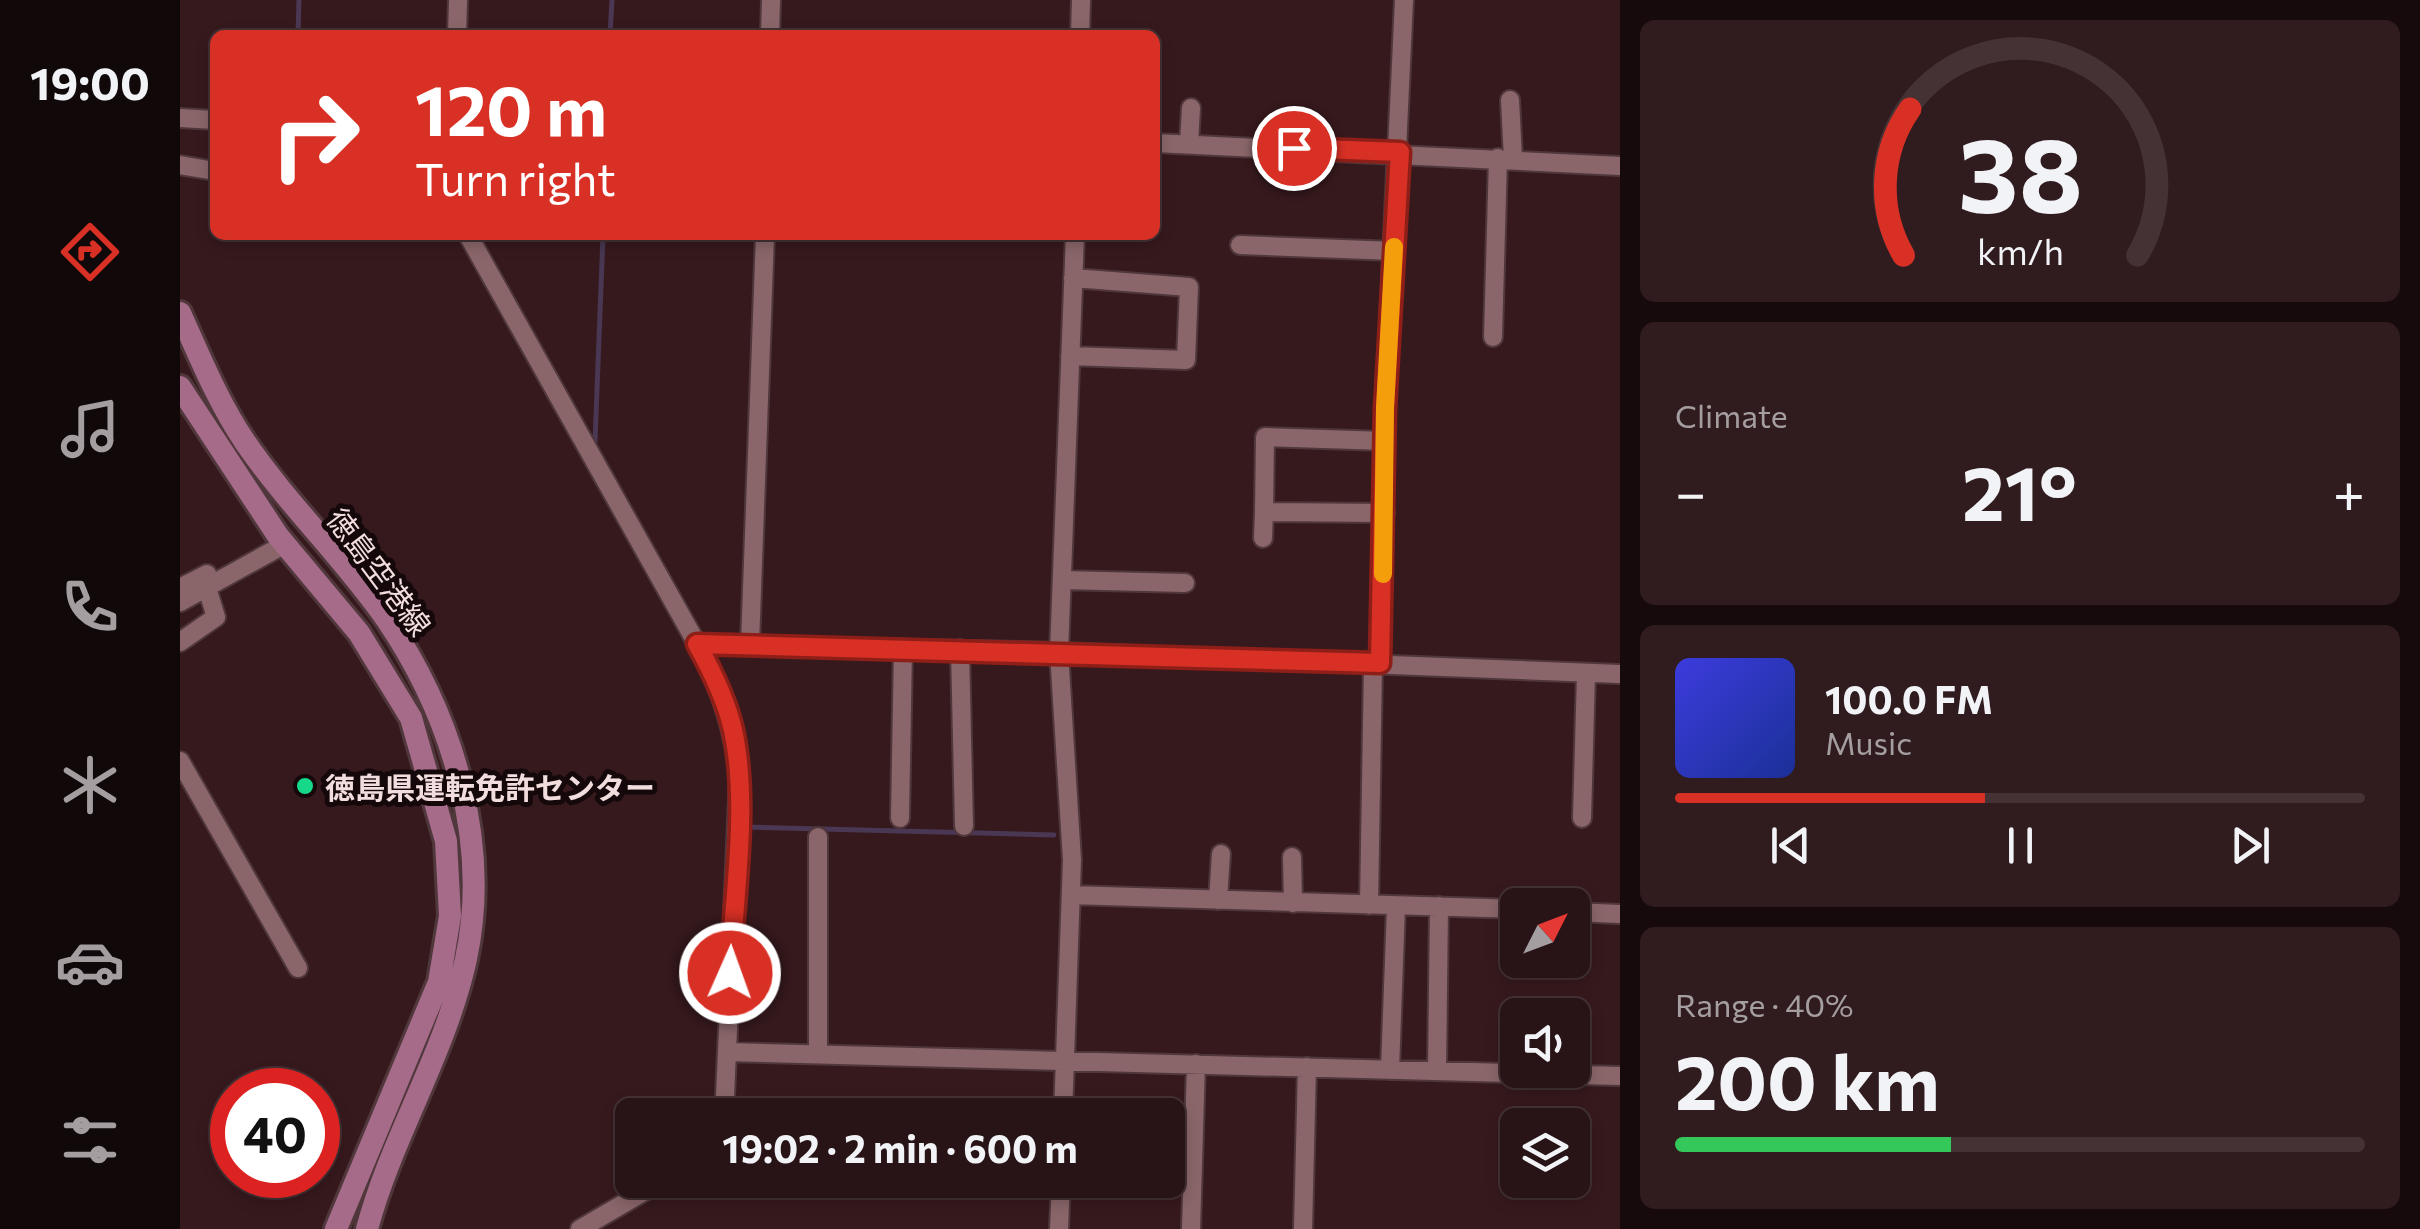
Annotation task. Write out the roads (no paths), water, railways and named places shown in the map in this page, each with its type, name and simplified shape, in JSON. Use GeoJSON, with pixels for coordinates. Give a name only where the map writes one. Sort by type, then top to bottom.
{"type":"FeatureCollection","features":[{"type":"Feature","properties":{"kind":"main road","name":"徳島空港線"},"geometry":{"type":"LineString","coordinates":[[180,313],[244,440],[386,620],[435,703],[456,764],[470,830],[467,955],[443,1043],[378,1188],[367,1229]]}},
{"type":"Feature","properties":{"kind":"main road","name":"徳島空港線"},"geometry":{"type":"LineString","coordinates":[[180,387],[281,540],[359,633],[411,718],[438,799],[446,841],[450,916],[439,982],[336,1229]]}},
{"type":"Feature","properties":{"kind":"street"},"geometry":{"type":"LineString","coordinates":[[457,30],[458,0]]}},
{"type":"Feature","properties":{"kind":"street"},"geometry":{"type":"LineString","coordinates":[[770,30],[771,0]]}},
{"type":"Feature","properties":{"kind":"street"},"geometry":{"type":"LineString","coordinates":[[1080,30],[1081,0]]}},
{"type":"Feature","properties":{"kind":"street"},"geometry":{"type":"LineString","coordinates":[[1369,905],[1404,0]]}},
{"type":"Feature","properties":{"kind":"street"},"geometry":{"type":"LineString","coordinates":[[1493,337],[1510,100]]}},
{"type":"Feature","properties":{"kind":"street"},"geometry":{"type":"LineString","coordinates":[[1189,144],[1191,108]]}},
{"type":"Feature","properties":{"kind":"street"},"geometry":{"type":"LineString","coordinates":[[180,118],[210,120]]}},
{"type":"Feature","properties":{"kind":"street"},"geometry":{"type":"LineString","coordinates":[[1160,143],[1400,152],[1620,166]]}},
{"type":"Feature","properties":{"kind":"street"},"geometry":{"type":"LineString","coordinates":[[180,165],[210,171]]}},
{"type":"Feature","properties":{"kind":"street"},"geometry":{"type":"LineString","coordinates":[[471,240],[719,684],[733,730],[739,776],[722,1098]]}},
{"type":"Feature","properties":{"kind":"street"},"geometry":{"type":"LineString","coordinates":[[750,644],[765,240]]}},
{"type":"Feature","properties":{"kind":"street"},"geometry":{"type":"LineString","coordinates":[[1064,1098],[1071,895],[1059,652],[1075,240]]}},
{"type":"Feature","properties":{"kind":"street"},"geometry":{"type":"LineString","coordinates":[[1240,245],[1394,251]]}},
{"type":"Feature","properties":{"kind":"street"},"geometry":{"type":"LineString","coordinates":[[1070,356],[1186,360],[1189,286],[1073,278]]}},
{"type":"Feature","properties":{"kind":"street"},"geometry":{"type":"LineString","coordinates":[[1263,538],[1265,438],[1386,441]]}},
{"type":"Feature","properties":{"kind":"street"},"geometry":{"type":"LineString","coordinates":[[1264,512],[1385,513]]}},
{"type":"Feature","properties":{"kind":"street"},"geometry":{"type":"LineString","coordinates":[[180,602],[281,540]]}},
{"type":"Feature","properties":{"kind":"street"},"geometry":{"type":"LineString","coordinates":[[180,588],[281,540]]}},
{"type":"Feature","properties":{"kind":"street"},"geometry":{"type":"LineString","coordinates":[[1062,580],[1185,583]]}},
{"type":"Feature","properties":{"kind":"street"},"geometry":{"type":"LineString","coordinates":[[180,642],[216,618],[206,588]]}},
{"type":"Feature","properties":{"kind":"street"},"geometry":{"type":"LineString","coordinates":[[697,644],[1059,652],[1620,674]]}},
{"type":"Feature","properties":{"kind":"street"},"geometry":{"type":"LineString","coordinates":[[900,818],[903,648]]}},
{"type":"Feature","properties":{"kind":"street"},"geometry":{"type":"LineString","coordinates":[[960,649],[964,826]]}},
{"type":"Feature","properties":{"kind":"street"},"geometry":{"type":"LineString","coordinates":[[1582,818],[1586,674]]}},
{"type":"Feature","properties":{"kind":"street"},"geometry":{"type":"LineString","coordinates":[[180,761],[298,968]]}},
{"type":"Feature","properties":{"kind":"street"},"geometry":{"type":"LineString","coordinates":[[818,837],[818,1052]]}},
{"type":"Feature","properties":{"kind":"street"},"geometry":{"type":"LineString","coordinates":[[1218,900],[1221,854]]}},
{"type":"Feature","properties":{"kind":"street"},"geometry":{"type":"LineString","coordinates":[[1292,857],[1294,902]]}},
{"type":"Feature","properties":{"kind":"street"},"geometry":{"type":"LineString","coordinates":[[1071,895],[1500,908]]}},
{"type":"Feature","properties":{"kind":"street"},"geometry":{"type":"LineString","coordinates":[[1390,1070],[1396,906]]}},
{"type":"Feature","properties":{"kind":"street"},"geometry":{"type":"LineString","coordinates":[[1437,1071],[1439,906]]}},
{"type":"Feature","properties":{"kind":"street"},"geometry":{"type":"LineString","coordinates":[[1590,913],[1620,914]]}},
{"type":"Feature","properties":{"kind":"street"},"geometry":{"type":"LineString","coordinates":[[727,1052],[1620,1076]]}},
{"type":"Feature","properties":{"kind":"street"},"geometry":{"type":"LineString","coordinates":[[1191,1229],[1196,1064]]}},
{"type":"Feature","properties":{"kind":"street"},"geometry":{"type":"LineString","coordinates":[[1303,1229],[1307,1067]]}},
{"type":"Feature","properties":{"kind":"street"},"geometry":{"type":"LineString","coordinates":[[580,1229],[633,1198]]}},
{"type":"Feature","properties":{"kind":"street"},"geometry":{"type":"LineString","coordinates":[[1059,1229],[1060,1198]]}},
{"type":"Feature","properties":{"kind":"waterway"},"geometry":{"type":"LineString","coordinates":[[298,30],[299,0]]}},
{"type":"Feature","properties":{"kind":"waterway"},"geometry":{"type":"LineString","coordinates":[[610,30],[612,0]]}},
{"type":"Feature","properties":{"kind":"waterway"},"geometry":{"type":"LineString","coordinates":[[595,442],[603,240]]}},
{"type":"Feature","properties":{"kind":"waterway"},"geometry":{"type":"LineString","coordinates":[[747,827],[1054,835]]}},
{"type":"Feature","properties":{"kind":"place","name":"徳島県運転免許センター"},"geometry":{"type":"Point","coordinates":[305,786]}}]}
